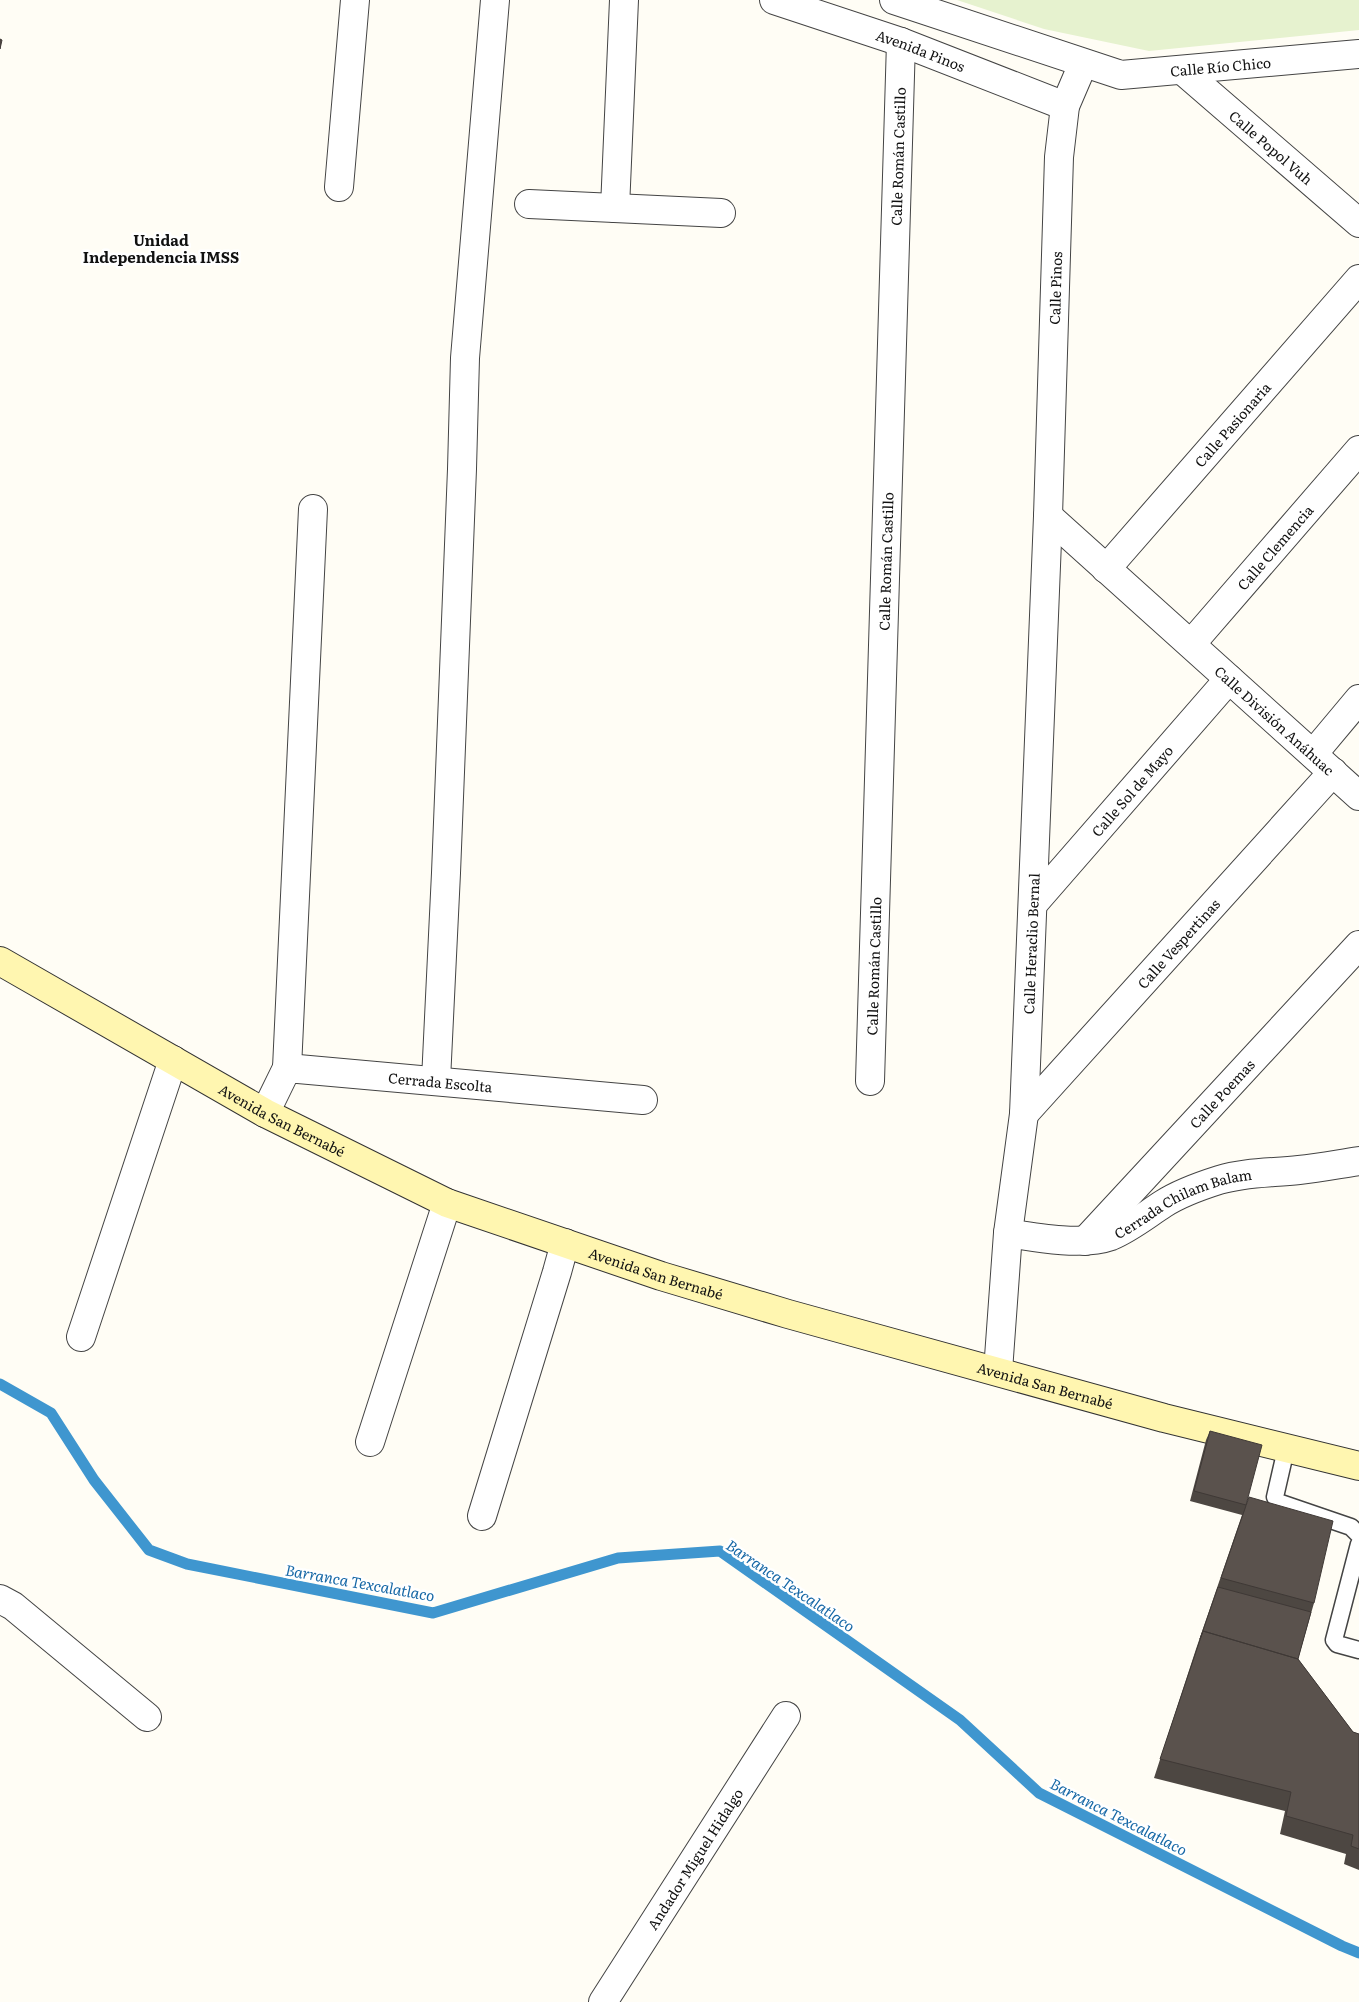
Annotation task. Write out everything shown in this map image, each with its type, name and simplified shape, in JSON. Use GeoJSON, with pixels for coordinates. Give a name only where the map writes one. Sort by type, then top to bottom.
{"type":"FeatureCollection","features":[{"type":"Feature","properties":{"kind":"main road","name":"Avenida San Bernabé"},"geometry":{"type":"LineString","coordinates":[[0,961],[265,1113],[447,1203],[661,1276],[788,1314],[1164,1418],[1359,1466]]}},
{"type":"Feature","properties":{"kind":"street"},"geometry":{"type":"LineString","coordinates":[[340,188],[355,0]]}},
{"type":"Feature","properties":{"kind":"street"},"geometry":{"type":"LineString","coordinates":[[436,1080],[447,863],[465,358],[495,0]]}},
{"type":"Feature","properties":{"kind":"street"},"geometry":{"type":"LineString","coordinates":[[615,208],[624,0]]}},
{"type":"Feature","properties":{"kind":"street","name":"Avenida Pinos"},"geometry":{"type":"LineString","coordinates":[[774,0],[901,42],[1066,106]]}},
{"type":"Feature","properties":{"kind":"street"},"geometry":{"type":"LineString","coordinates":[[894,0],[1084,64]]}},
{"type":"Feature","properties":{"kind":"street","name":"Calle Román Castillo"},"geometry":{"type":"LineString","coordinates":[[870,1081],[901,42]]}},
{"type":"Feature","properties":{"kind":"street","name":"Calle Río Chico"},"geometry":{"type":"LineString","coordinates":[[1084,64],[1121,75],[1359,54]]}},
{"type":"Feature","properties":{"kind":"street","name":"Calle Pinos"},"geometry":{"type":"LineString","coordinates":[[1048,516],[1059,157],[1066,106],[1084,64]]}},
{"type":"Feature","properties":{"kind":"street","name":"Calle Popol Vuh"},"geometry":{"type":"LineString","coordinates":[[1182,70],[1359,223]]}},
{"type":"Feature","properties":{"kind":"street"},"geometry":{"type":"LineString","coordinates":[[529,204],[722,213]]}},
{"type":"Feature","properties":{"kind":"street","name":"Calle Pasionaria"},"geometry":{"type":"LineString","coordinates":[[1106,569],[1359,279]]}},
{"type":"Feature","properties":{"kind":"street","name":"Calle Clemencia"},"geometry":{"type":"LineString","coordinates":[[1191,644],[1359,450]]}},
{"type":"Feature","properties":{"kind":"street"},"geometry":{"type":"LineString","coordinates":[[265,1113],[288,1068],[313,509]]}},
{"type":"Feature","properties":{"kind":"street"},"geometry":{"type":"LineString","coordinates":[[1048,516],[1191,644]]}},
{"type":"Feature","properties":{"kind":"street","name":"Calle Heraclio Bernal"},"geometry":{"type":"LineString","coordinates":[[998,1371],[1008,1233],[1024,1114],[1034,903],[1048,516]]}},
{"type":"Feature","properties":{"kind":"street","name":"Calle División Anáhuac"},"geometry":{"type":"LineString","coordinates":[[1191,644],[1359,796]]}},
{"type":"Feature","properties":{"kind":"street","name":"Calle Sol de Mayo"},"geometry":{"type":"LineString","coordinates":[[1034,903],[1229,679]]}},
{"type":"Feature","properties":{"kind":"street"},"geometry":{"type":"LineString","coordinates":[[1313,754],[1359,700]]}},
{"type":"Feature","properties":{"kind":"street","name":"Calle Vespertinas"},"geometry":{"type":"LineString","coordinates":[[1024,1114],[1333,772]]}},
{"type":"Feature","properties":{"kind":"street","name":"Calle Poemas"},"geometry":{"type":"LineString","coordinates":[[1085,1241],[1359,945]]}},
{"type":"Feature","properties":{"kind":"street"},"geometry":{"type":"LineString","coordinates":[[81,1337],[173,1060]]}},
{"type":"Feature","properties":{"kind":"street","name":"Cerrada Escolta"},"geometry":{"type":"LineString","coordinates":[[288,1068],[643,1100]]}},
{"type":"Feature","properties":{"kind":"street","name":"Cerrada Chilam Balam"},"geometry":{"type":"LineString","coordinates":[[1008,1233],[1085,1241],[1109,1236],[1137,1223],[1165,1203],[1195,1188],[1221,1179],[1248,1173],[1298,1170],[1359,1161]]}},
{"type":"Feature","properties":{"kind":"street"},"geometry":{"type":"LineString","coordinates":[[370,1442],[447,1203]]}},
{"type":"Feature","properties":{"kind":"street"},"geometry":{"type":"LineString","coordinates":[[482,1516],[558,1272],[565,1243]]}},
{"type":"Feature","properties":{"kind":"street"},"geometry":{"type":"LineString","coordinates":[[0,1599],[34,1623],[147,1717]]}},
{"type":"Feature","properties":{"kind":"street","name":"Andador Miguel Hidalgo"},"geometry":{"type":"LineString","coordinates":[[603,2002],[786,1716]]}},
{"type":"Feature","properties":{"kind":"lane"},"geometry":{"type":"LineString","coordinates":[[1286,1448],[1275,1497],[1278,1502],[1351,1527],[1359,1536]]}},
{"type":"Feature","properties":{"kind":"lane"},"geometry":{"type":"LineString","coordinates":[[1359,1544],[1334,1640],[1337,1644],[1359,1650]]}},
{"type":"Feature","properties":{"kind":"green space"},"geometry":{"type":"Polygon","coordinates":[[[957,0],[1359,0],[1359,30],[1149,51],[1044,29],[957,0]]]}},
{"type":"Feature","properties":{"kind":"building"},"geometry":{"type":"Polygon","coordinates":[[[1210,1431],[1262,1445],[1246,1505],[1194,1491],[1210,1431]]]}},
{"type":"Feature","properties":{"kind":"building"},"geometry":{"type":"Polygon","coordinates":[[[1249,1497],[1333,1521],[1314,1603],[1221,1578],[1249,1497]]]}},
{"type":"Feature","properties":{"kind":"building"},"geometry":{"type":"Polygon","coordinates":[[[1218,1587],[1311,1612],[1298,1659],[1203,1631],[1200,1639],[1218,1587]]]}},
{"type":"Feature","properties":{"kind":"building"},"geometry":{"type":"Polygon","coordinates":[[[1203,1631],[1298,1659],[1353,1732],[1359,1734],[1359,1849],[1351,1846],[1353,1835],[1286,1816],[1291,1792],[1160,1759],[1203,1631]]]}},
{"type":"Feature","properties":{"kind":"waterway","name":"Barranca Texcalatlaco"},"geometry":{"type":"LineString","coordinates":[[0,1384],[51,1413],[94,1480],[149,1550],[187,1564],[433,1613],[618,1558],[720,1551],[960,1720],[1039,1793],[1359,1953]]}},
{"type":"Feature","properties":{"kind":"district","name":"Unidad Independencia IMSS"},"geometry":{"type":"Point","coordinates":[161,248]}}]}
